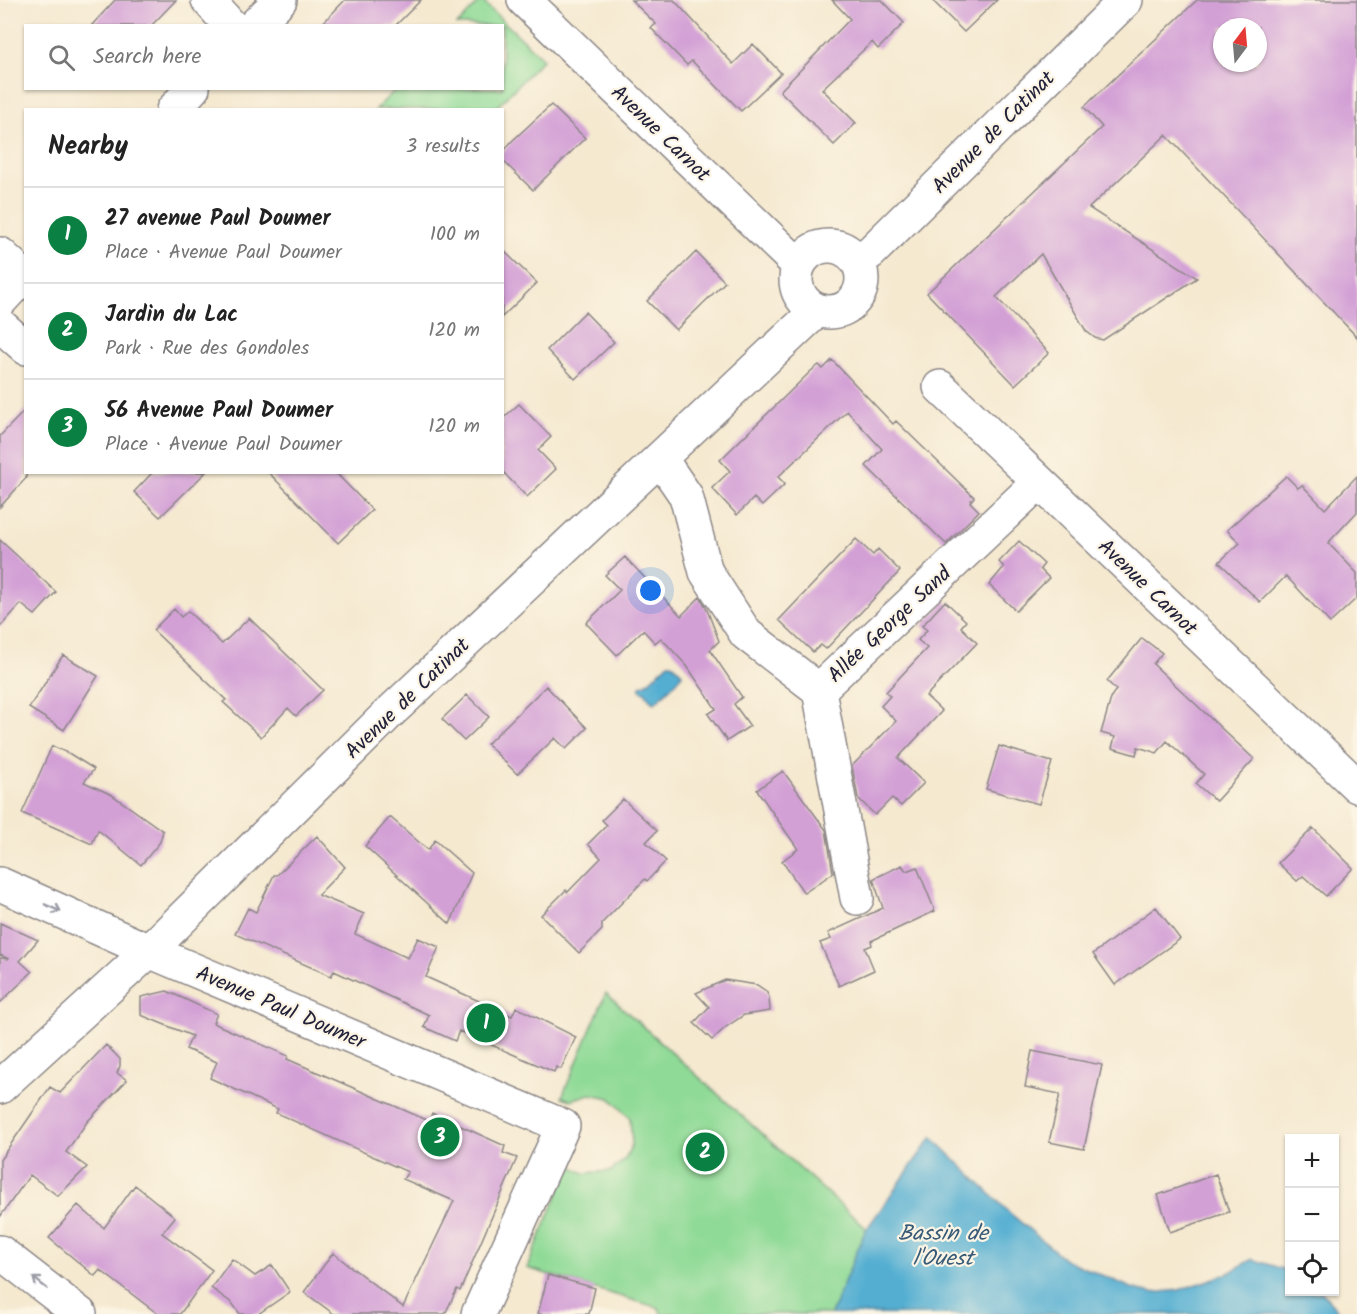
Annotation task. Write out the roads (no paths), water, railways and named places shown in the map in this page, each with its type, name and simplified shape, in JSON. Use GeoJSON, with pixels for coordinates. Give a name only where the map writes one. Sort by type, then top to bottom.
{"type":"FeatureCollection","features":[{"type":"Feature","properties":{"kind":"street"},"geometry":{"type":"LineString","coordinates":[[208,0],[229,24]]}},
{"type":"Feature","properties":{"kind":"street"},"geometry":{"type":"LineString","coordinates":[[256,24],[280,0]]}},
{"type":"Feature","properties":{"kind":"street","name":"Avenue Carnot"},"geometry":{"type":"LineString","coordinates":[[524,0],[799,264]]}},
{"type":"Feature","properties":{"kind":"street","name":"Avenue de Catinat"},"geometry":{"type":"LineString","coordinates":[[857,261],[871,252],[1126,0]]}},
{"type":"Feature","properties":{"kind":"street"},"geometry":{"type":"LineString","coordinates":[[175,108],[191,90]]}},
{"type":"Feature","properties":{"kind":"street"},"geometry":{"type":"LineString","coordinates":[[822,246],[836,247],[849,252],[857,261],[861,273],[861,285],[858,296],[850,305],[839,311],[826,313],[813,309],[802,300],[796,287],[795,274],[799,264],[810,251],[822,246]]}},
{"type":"Feature","properties":{"kind":"street"},"geometry":{"type":"LineString","coordinates":[[0,301],[13,265]]}},
{"type":"Feature","properties":{"kind":"street","name":"Avenue de Catinat"},"geometry":{"type":"LineString","coordinates":[[0,1087],[149,951],[385,717],[809,318],[813,309]]}},
{"type":"Feature","properties":{"kind":"street"},"geometry":{"type":"LineString","coordinates":[[0,325],[24,346]]}},
{"type":"Feature","properties":{"kind":"street","name":"Avenue Carnot"},"geometry":{"type":"LineString","coordinates":[[940,387],[1357,786]]}},
{"type":"Feature","properties":{"kind":"street","name":"Allée George Sand"},"geometry":{"type":"LineString","coordinates":[[660,458],[686,496],[706,572],[746,634],[819,690],[1039,482]]}},
{"type":"Feature","properties":{"kind":"street"},"geometry":{"type":"LineString","coordinates":[[819,690],[857,898]]}},
{"type":"Feature","properties":{"kind":"street","name":"Avenue Paul Doumer"},"geometry":{"type":"LineString","coordinates":[[0,884],[149,951],[563,1126],[478,1314]]}},
{"type":"Feature","properties":{"kind":"street"},"geometry":{"type":"LineString","coordinates":[[0,1252],[80,1314]]}},
{"type":"Feature","properties":{"kind":"water"},"geometry":{"type":"Polygon","coordinates":[[[669,663],[672,663],[682,673],[681,677],[655,703],[652,702],[645,692],[640,690],[640,686],[646,684],[669,663]]]}},
{"type":"Feature","properties":{"kind":"water","name":"Bassin de l'Ouest"},"geometry":{"type":"Polygon","coordinates":[[[932,1137],[1011,1214],[1066,1260],[1134,1289],[1152,1293],[1179,1290],[1227,1274],[1252,1259],[1285,1270],[1285,1296],[1325,1296],[1341,1314],[831,1314],[865,1231],[932,1137]]]}},
{"type":"Feature","properties":{"kind":"place","name":"27 avenue Paul Doumer"},"geometry":{"type":"Point","coordinates":[486,1023]}},
{"type":"Feature","properties":{"kind":"place","name":"56 Avenue Paul Doumer"},"geometry":{"type":"Point","coordinates":[440,1137]}},
{"type":"Feature","properties":{"kind":"place","name":"Jardin du Lac"},"geometry":{"type":"Point","coordinates":[705,1152]}}]}
